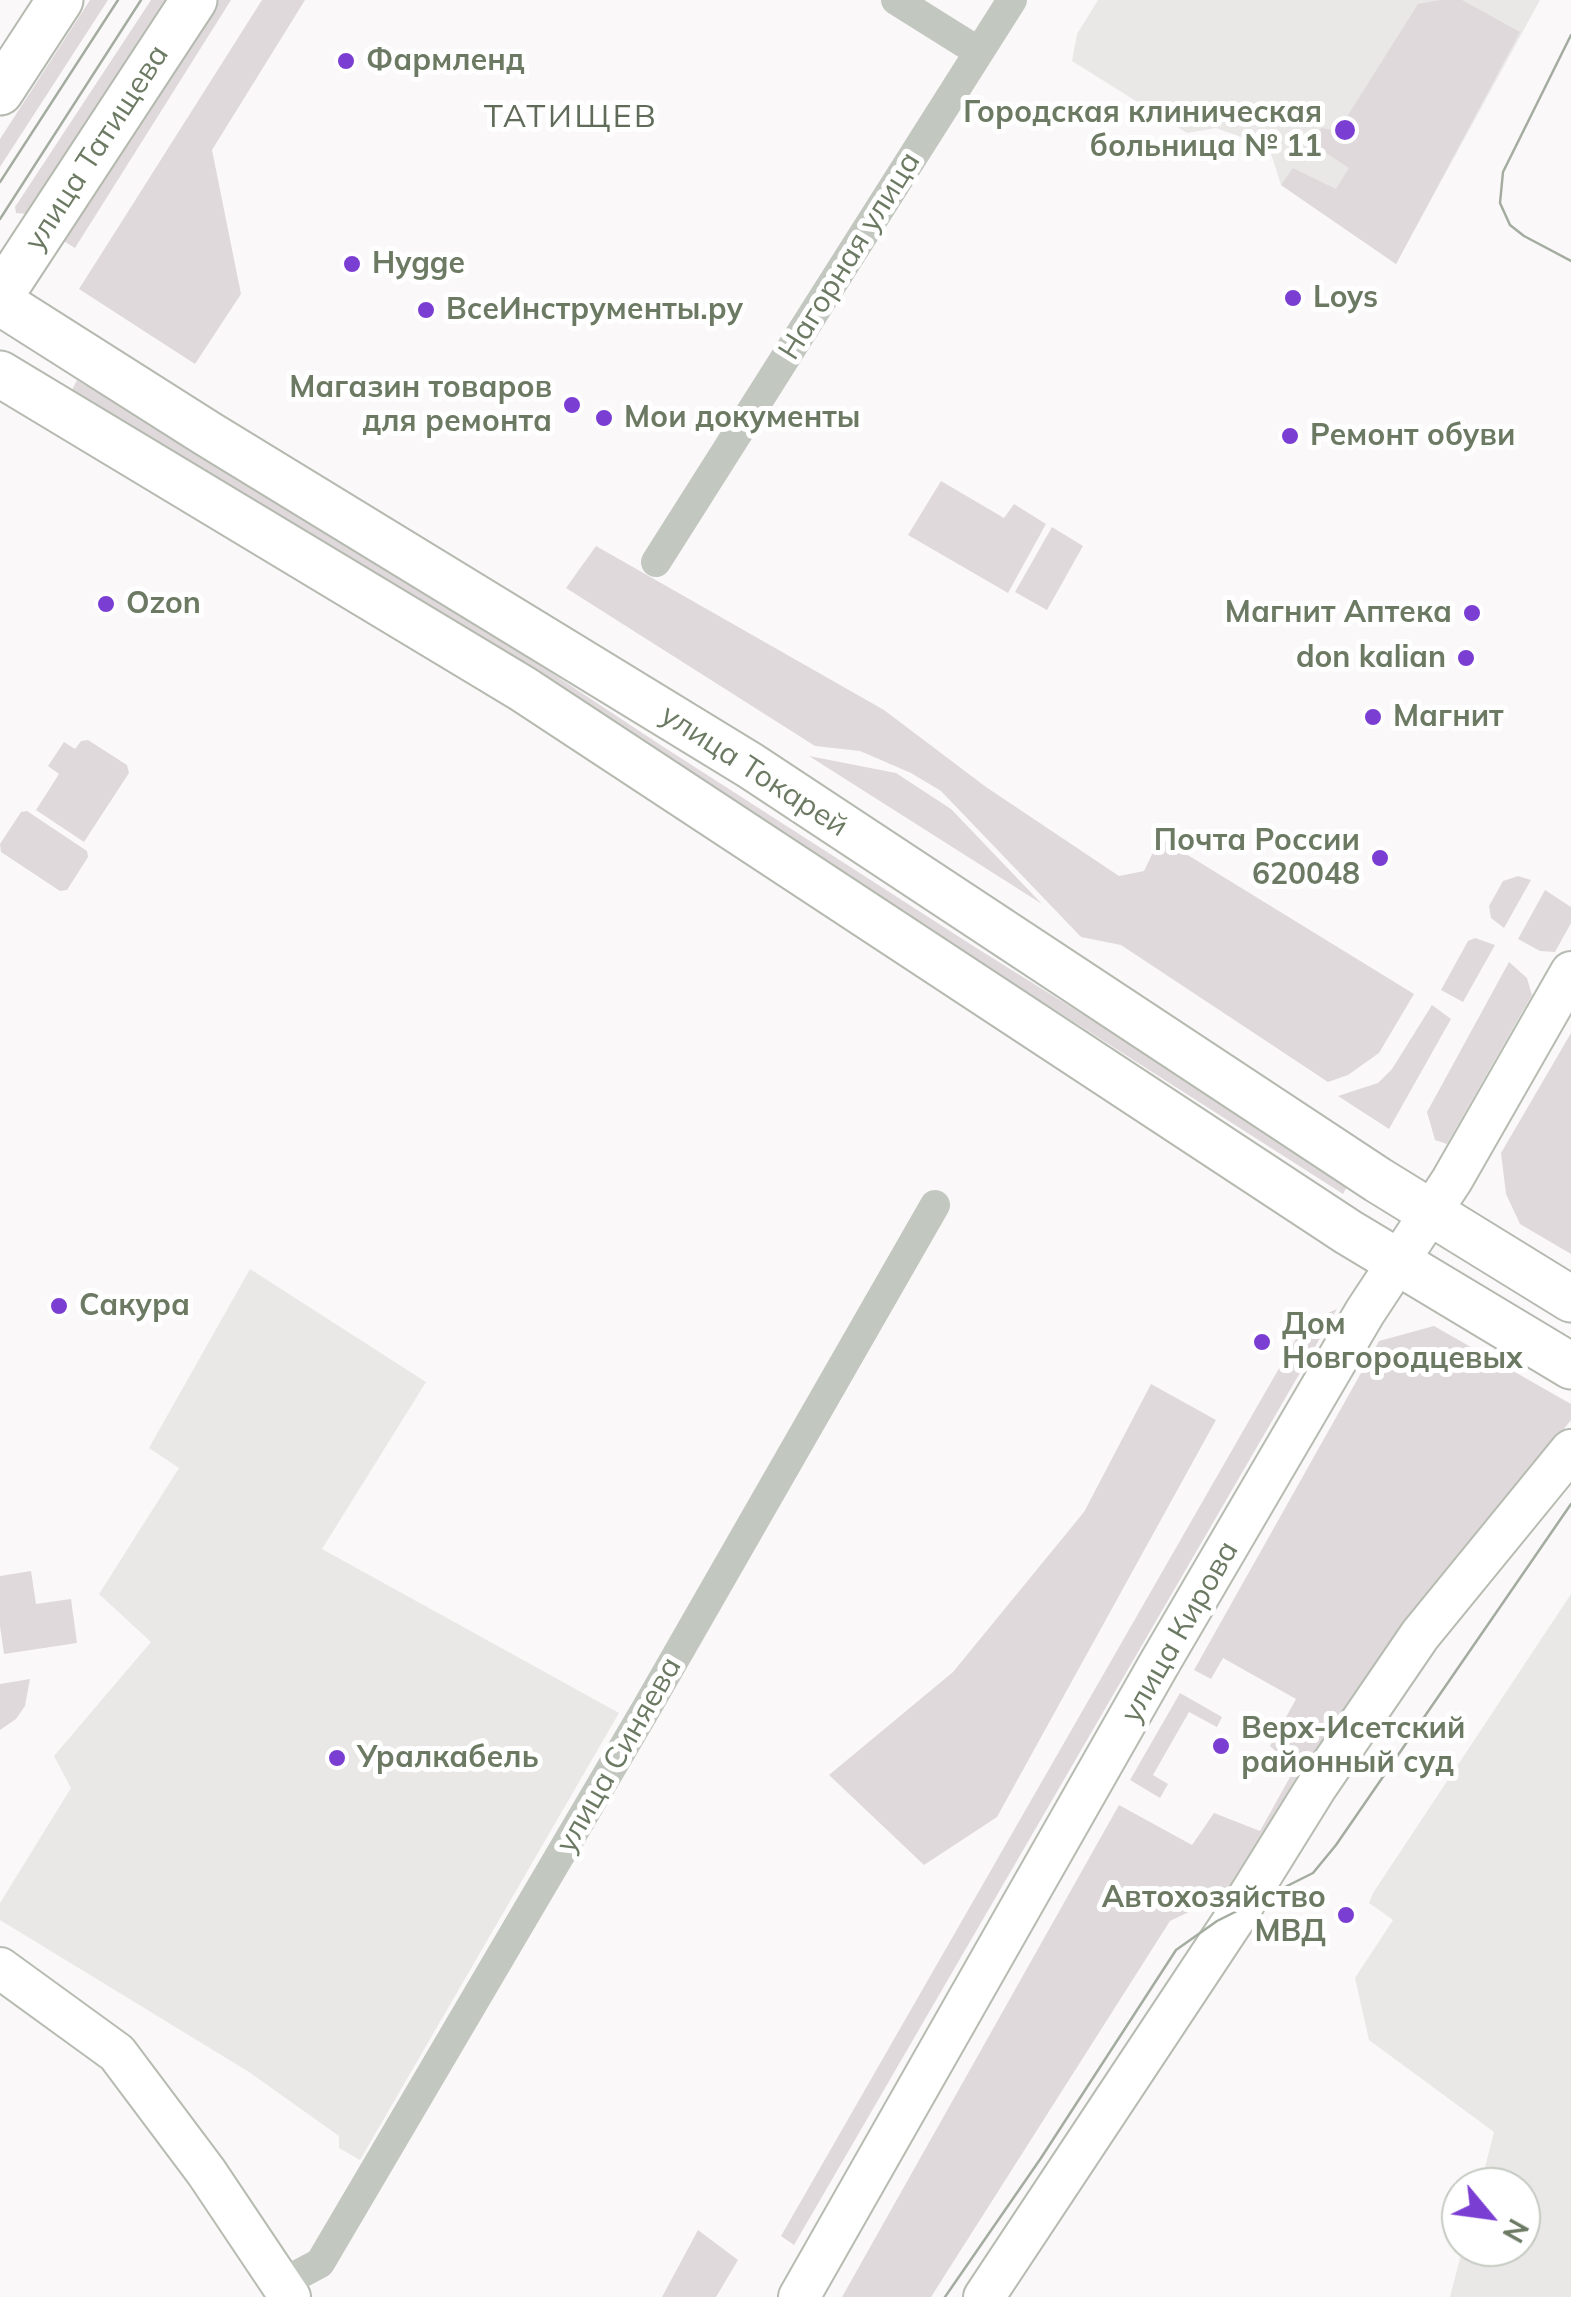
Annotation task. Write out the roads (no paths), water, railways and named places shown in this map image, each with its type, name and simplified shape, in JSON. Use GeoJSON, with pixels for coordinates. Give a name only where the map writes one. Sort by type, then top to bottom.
{"type":"FeatureCollection","features":[{"type":"Feature","properties":{"kind":"main road"},"geometry":{"type":"LineString","coordinates":[[0,92],[60,0]]}},
{"type":"Feature","properties":{"kind":"main road","name":"улица Татищева"},"geometry":{"type":"LineString","coordinates":[[0,299],[194,0]]}},
{"type":"Feature","properties":{"kind":"main road","name":"улица Токарей"},"geometry":{"type":"LineString","coordinates":[[0,299],[208,434],[750,766],[1430,1213],[1571,1299]]}},
{"type":"Feature","properties":{"kind":"main road","name":"улица Токарей"},"geometry":{"type":"LineString","coordinates":[[0,374],[522,689],[1398,1262],[1571,1366]]}},
{"type":"Feature","properties":{"kind":"main road","name":"улица Кирова"},"geometry":{"type":"LineString","coordinates":[[799,2297],[1160,1664],[1356,1328],[1430,1213],[1571,972]]}},
{"type":"Feature","properties":{"kind":"main road"},"geometry":{"type":"LineString","coordinates":[[984,2297],[1410,1650],[1571,1450]]}},
{"type":"Feature","properties":{"kind":"main road"},"geometry":{"type":"LineString","coordinates":[[0,1968],[117,2053],[208,2173],[286,2290]]}},
{"type":"Feature","properties":{"kind":"street"},"geometry":{"type":"LineString","coordinates":[[896,0],[979,52]]}},
{"type":"Feature","properties":{"kind":"street","name":"Нагорная улица"},"geometry":{"type":"LineString","coordinates":[[656,562],[1012,0]]}},
{"type":"Feature","properties":{"kind":"street","name":"улица Синяева"},"geometry":{"type":"LineString","coordinates":[[286,2290],[320,2263],[655,1693],[934,1205]]}},
{"type":"Feature","properties":{"kind":"tram line"},"geometry":{"type":"LineString","coordinates":[[0,182],[118,0]]}},
{"type":"Feature","properties":{"kind":"tram line"},"geometry":{"type":"LineString","coordinates":[[0,219],[141,0]]}},
{"type":"Feature","properties":{"kind":"tram line"},"geometry":{"type":"LineString","coordinates":[[1571,35],[1503,172],[1500,203],[1510,225],[1571,261]]}},
{"type":"Feature","properties":{"kind":"tram line"},"geometry":{"type":"LineString","coordinates":[[945,2297],[1176,1950],[1217,1921],[1313,1873],[1571,1504]]}},
{"type":"Feature","properties":{"kind":"place","name":"Фармленд"},"geometry":{"type":"Point","coordinates":[346,61]}},
{"type":"Feature","properties":{"kind":"place","name":"Городская клиническая больница № 11"},"geometry":{"type":"Point","coordinates":[1345,130]}},
{"type":"Feature","properties":{"kind":"place","name":"Hygge"},"geometry":{"type":"Point","coordinates":[352,264]}},
{"type":"Feature","properties":{"kind":"place","name":"Loys"},"geometry":{"type":"Point","coordinates":[1293,298]}},
{"type":"Feature","properties":{"kind":"place","name":"ВсеИнструменты.ру"},"geometry":{"type":"Point","coordinates":[426,310]}},
{"type":"Feature","properties":{"kind":"place","name":"Магазин товаров для ремонта"},"geometry":{"type":"Point","coordinates":[572,405]}},
{"type":"Feature","properties":{"kind":"place","name":"Мои документы"},"geometry":{"type":"Point","coordinates":[604,418]}},
{"type":"Feature","properties":{"kind":"place","name":"Ремонт обуви"},"geometry":{"type":"Point","coordinates":[1290,436]}},
{"type":"Feature","properties":{"kind":"place","name":"Ozon"},"geometry":{"type":"Point","coordinates":[106,604]}},
{"type":"Feature","properties":{"kind":"place","name":"Магнит Аптека"},"geometry":{"type":"Point","coordinates":[1472,613]}},
{"type":"Feature","properties":{"kind":"place","name":"don kalian"},"geometry":{"type":"Point","coordinates":[1466,658]}},
{"type":"Feature","properties":{"kind":"place","name":"Магнит"},"geometry":{"type":"Point","coordinates":[1373,717]}},
{"type":"Feature","properties":{"kind":"place","name":"Почта России 620048"},"geometry":{"type":"Point","coordinates":[1380,858]}},
{"type":"Feature","properties":{"kind":"place","name":"Сакура"},"geometry":{"type":"Point","coordinates":[59,1306]}},
{"type":"Feature","properties":{"kind":"place","name":"Дом Новгородцевых"},"geometry":{"type":"Point","coordinates":[1262,1342]}},
{"type":"Feature","properties":{"kind":"place","name":"Верх-Исетский районный суд"},"geometry":{"type":"Point","coordinates":[1221,1746]}},
{"type":"Feature","properties":{"kind":"place","name":"Уралкабель"},"geometry":{"type":"Point","coordinates":[337,1758]}},
{"type":"Feature","properties":{"kind":"place","name":"Автохозяйство МВД"},"geometry":{"type":"Point","coordinates":[1346,1915]}},
{"type":"Feature","properties":{"kind":"district","name":"ТАТИЩЕВ"},"geometry":{"type":"Point","coordinates":[571,117]}}]}
